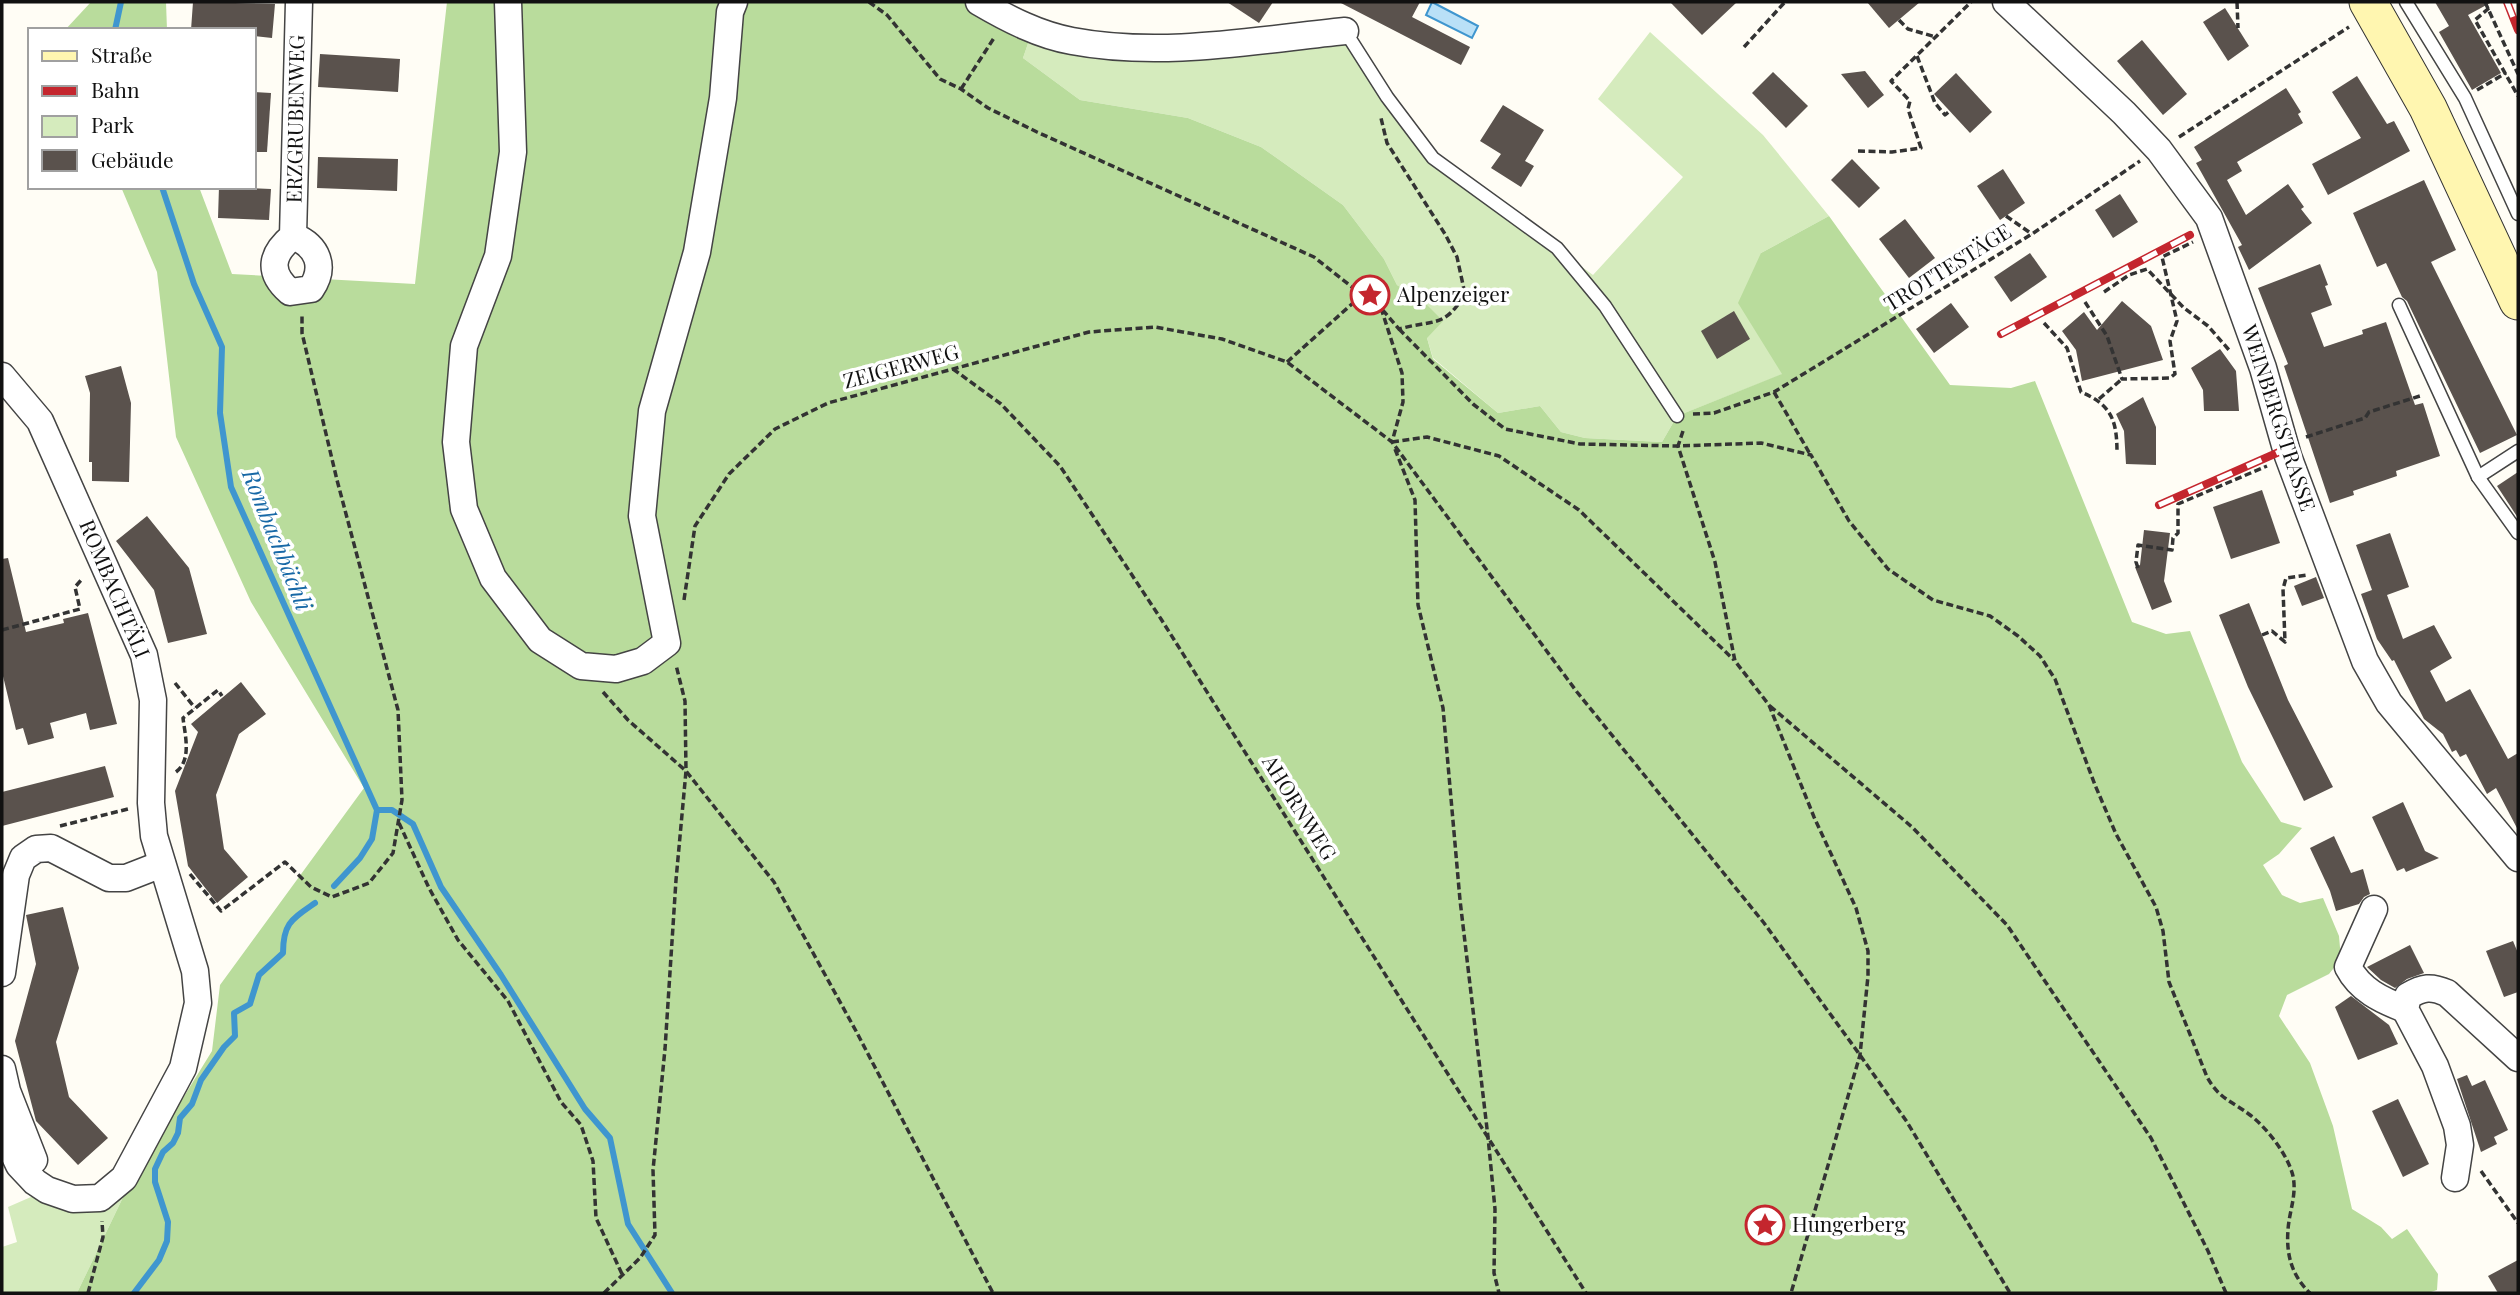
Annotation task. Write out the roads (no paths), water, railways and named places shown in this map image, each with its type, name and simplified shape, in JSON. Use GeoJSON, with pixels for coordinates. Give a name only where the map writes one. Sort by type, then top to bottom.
{"type":"FeatureCollection","features":[{"type":"Feature","properties":{"kind":"main road"},"geometry":{"type":"LineString","coordinates":[[2364,11],[2428,108],[2518,301]]}},
{"type":"Feature","properties":{"kind":"street","name":"ERZGRUBENWEG"},"geometry":{"type":"LineString","coordinates":[[293,236],[299,2]]}},
{"type":"Feature","properties":{"kind":"street"},"geometry":{"type":"LineString","coordinates":[[508,2],[513,152],[498,256],[464,345],[456,442],[464,509],[493,578],[540,640],[581,666],[616,669],[643,661],[667,643],[642,516],[652,411],[698,252],[723,98],[730,12],[734,2]]}},
{"type":"Feature","properties":{"kind":"street"},"geometry":{"type":"LineString","coordinates":[[979,2],[1007,18],[1070,41],[1116,47],[1173,47],[1345,31]]}},
{"type":"Feature","properties":{"kind":"street","name":"WEINBERGSTRASSE"},"geometry":{"type":"LineString","coordinates":[[2006,2],[2159,149],[2209,218],[2265,375],[2286,451],[2365,661],[2389,703],[2518,858]]}},
{"type":"Feature","properties":{"kind":"street"},"geometry":{"type":"LineString","coordinates":[[293,236],[302,239],[311,247],[320,264],[316,282],[311,289],[302,292],[290,292],[278,282],[274,270],[282,245],[293,236]]}},
{"type":"Feature","properties":{"kind":"street","name":"ROMBACHTÄLI"},"geometry":{"type":"LineString","coordinates":[[2,376],[40,421],[144,654],[150,682],[154,745],[151,803],[154,836],[195,971],[198,1003],[183,1069],[124,1178],[100,1198],[73,1199],[47,1190],[35,1182]]}},
{"type":"Feature","properties":{"kind":"street"},"geometry":{"type":"LineString","coordinates":[[2,973],[4,937],[16,875],[23,858],[36,849],[51,848],[109,878],[126,878],[162,864]]}},
{"type":"Feature","properties":{"kind":"street"},"geometry":{"type":"LineString","coordinates":[[2374,909],[2348,967],[2355,982],[2381,1000],[2405,1009]]}},
{"type":"Feature","properties":{"kind":"street"},"geometry":{"type":"LineString","coordinates":[[2456,1170],[2459,1145],[2457,1126],[2435,1066],[2405,1009],[2408,996],[2420,988],[2434,987],[2447,993],[2518,1058]]}},
{"type":"Feature","properties":{"kind":"street"},"geometry":{"type":"LineString","coordinates":[[2,1069],[7,1091],[37,1168],[35,1182]]}},
{"type":"Feature","properties":{"kind":"street"},"geometry":{"type":"LineString","coordinates":[[2,1129],[19,1165],[35,1182]]}},
{"type":"Feature","properties":{"kind":"lane"},"geometry":{"type":"LineString","coordinates":[[2406,2],[2465,98],[2514,193],[2518,214]]}},
{"type":"Feature","properties":{"kind":"lane"},"geometry":{"type":"LineString","coordinates":[[1345,31],[1387,97],[1433,158],[1557,248],[1605,306],[1677,416]]}},
{"type":"Feature","properties":{"kind":"lane"},"geometry":{"type":"LineString","coordinates":[[2399,304],[2478,477],[2518,533]]}},
{"type":"Feature","properties":{"kind":"lane"},"geometry":{"type":"LineString","coordinates":[[2478,477],[2518,451]]}},
{"type":"Feature","properties":{"kind":"water"},"geometry":{"type":"Polygon","coordinates":[[[1432,2],[1478,26],[1472,38],[1426,15],[1432,2]]]}},
{"type":"Feature","properties":{"kind":"waterway","name":"Rombachbächli"},"geometry":{"type":"LineString","coordinates":[[115,28],[121,2]]}},
{"type":"Feature","properties":{"kind":"waterway","name":"Rombachbächli"},"geometry":{"type":"LineString","coordinates":[[163,189],[194,284],[222,347],[220,413],[231,487],[377,810],[372,839],[360,858],[334,886]]}},
{"type":"Feature","properties":{"kind":"waterway"},"geometry":{"type":"LineString","coordinates":[[377,810],[392,810],[413,824],[441,887],[501,975],[585,1109],[610,1138],[628,1224],[672,1293]]}},
{"type":"Feature","properties":{"kind":"waterway","name":"Rombachbächli"},"geometry":{"type":"LineString","coordinates":[[134,1293],[159,1260],[167,1241],[168,1222],[155,1182],[155,1169],[163,1152],[173,1143],[178,1133],[180,1118],[192,1104],[201,1080],[235,1036],[234,1013],[250,1004],[259,975],[283,953],[283,943],[290,923],[315,903]]}},
{"type":"Feature","properties":{"kind":"railway"},"geometry":{"type":"LineString","coordinates":[[2507,2],[2518,30]]}},
{"type":"Feature","properties":{"kind":"railway"},"geometry":{"type":"LineString","coordinates":[[2001,334],[2190,235]]}},
{"type":"Feature","properties":{"kind":"railway"},"geometry":{"type":"LineString","coordinates":[[2159,505],[2279,452]]}},
{"type":"Feature","properties":{"kind":"place","name":"Alpenzeiger"},"geometry":{"type":"Point","coordinates":[1370,295]}},
{"type":"Feature","properties":{"kind":"place","name":"Hungerberg"},"geometry":{"type":"Point","coordinates":[1765,1225]}}]}
